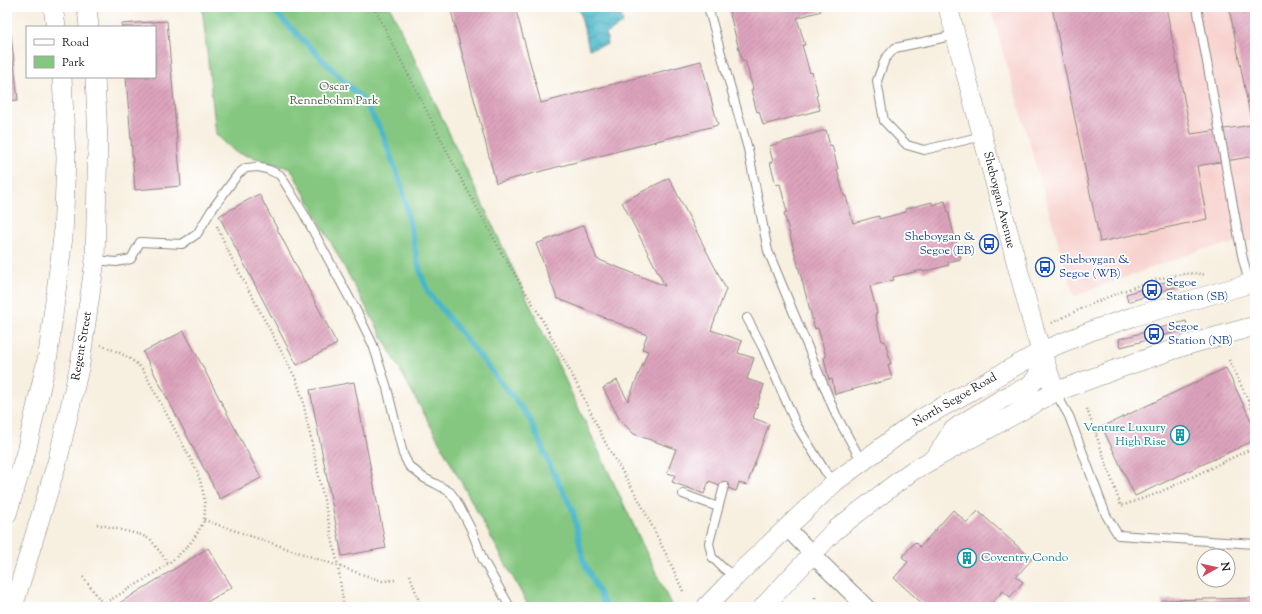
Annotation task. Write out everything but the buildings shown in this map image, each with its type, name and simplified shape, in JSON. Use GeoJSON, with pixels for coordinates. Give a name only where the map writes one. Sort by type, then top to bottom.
{"type":"FeatureCollection","features":[{"type":"Feature","properties":{"kind":"street"},"geometry":{"type":"LineString","coordinates":[[52,7],[56,26]]}},
{"type":"Feature","properties":{"kind":"street"},"geometry":{"type":"LineString","coordinates":[[86,7],[89,26]]}},
{"type":"Feature","properties":{"kind":"street","name":"Sheboygan Avenue"},"geometry":{"type":"LineString","coordinates":[[948,7],[1035,332],[1056,392]]}},
{"type":"Feature","properties":{"kind":"street"},"geometry":{"type":"LineString","coordinates":[[7,514],[26,452],[48,355],[59,269],[63,237],[66,158],[62,78]]}},
{"type":"Feature","properties":{"kind":"street","name":"Regent Street"},"geometry":{"type":"LineString","coordinates":[[13,607],[58,459],[80,364],[95,260],[98,139],[95,78]]}},
{"type":"Feature","properties":{"kind":"street","name":"North Segoe Road"},"geometry":{"type":"LineString","coordinates":[[706,607],[734,577],[835,482],[917,421],[1042,351],[1132,317],[1253,285]]}},
{"type":"Feature","properties":{"kind":"street"},"geometry":{"type":"LineString","coordinates":[[763,607],[834,531],[912,471],[1056,392],[1187,345],[1255,326]]}},
{"type":"Feature","properties":{"kind":"street"},"geometry":{"type":"LineString","coordinates":[[935,459],[952,432],[960,425],[1029,386],[1036,379],[1039,371],[1042,351]]}},
{"type":"Feature","properties":{"kind":"street"},"geometry":{"type":"LineString","coordinates":[[787,528],[866,607]]}},
{"type":"Feature","properties":{"kind":"lane"},"geometry":{"type":"LineString","coordinates":[[708,7],[748,150],[768,251],[836,415],[862,462]]}},
{"type":"Feature","properties":{"kind":"lane"},"geometry":{"type":"LineString","coordinates":[[1197,7],[1242,256],[1253,285]]}},
{"type":"Feature","properties":{"kind":"lane"},"geometry":{"type":"LineString","coordinates":[[956,35],[895,48],[885,59],[878,81],[884,121],[907,145],[924,150],[983,136]]}},
{"type":"Feature","properties":{"kind":"lane"},"geometry":{"type":"LineString","coordinates":[[95,260],[116,262],[131,259],[140,242],[182,244],[197,234],[211,211],[238,174],[246,168],[269,170],[280,176],[304,214],[373,345],[387,388],[403,454],[409,466],[424,478],[450,492],[456,500],[471,529],[483,560],[510,607]]}},
{"type":"Feature","properties":{"kind":"lane"},"geometry":{"type":"LineString","coordinates":[[746,318],[763,348],[796,424],[825,471],[835,482]]}},
{"type":"Feature","properties":{"kind":"lane"},"geometry":{"type":"LineString","coordinates":[[1056,392],[1069,416],[1106,515],[1118,535],[1255,544]]}},
{"type":"Feature","properties":{"kind":"lane"},"geometry":{"type":"LineString","coordinates":[[724,486],[708,543],[712,557],[734,577]]}},
{"type":"Feature","properties":{"kind":"lane"},"geometry":{"type":"LineString","coordinates":[[683,494],[718,506]]}},
{"type":"Feature","properties":{"kind":"path"},"geometry":{"type":"LineString","coordinates":[[374,7],[457,171],[504,257],[539,314],[578,386],[606,444],[639,500],[683,591]]}},
{"type":"Feature","properties":{"kind":"path"},"geometry":{"type":"LineString","coordinates":[[211,211],[230,255],[296,380],[302,397],[338,566],[343,607]]}},
{"type":"Feature","properties":{"kind":"path"},"geometry":{"type":"LineString","coordinates":[[1076,310],[1132,288],[1172,275],[1198,273]]}},
{"type":"Feature","properties":{"kind":"path"},"geometry":{"type":"LineString","coordinates":[[98,345],[122,353],[136,362],[143,370],[197,471],[205,500],[204,520],[196,536],[186,549],[169,564],[99,607]]}},
{"type":"Feature","properties":{"kind":"path"},"geometry":{"type":"LineString","coordinates":[[1229,360],[1255,415]]}},
{"type":"Feature","properties":{"kind":"path"},"geometry":{"type":"LineString","coordinates":[[1087,409],[1121,506],[1156,494],[1255,446]]}},
{"type":"Feature","properties":{"kind":"path"},"geometry":{"type":"LineString","coordinates":[[1096,433],[1104,430]]}},
{"type":"Feature","properties":{"kind":"path"},"geometry":{"type":"LineString","coordinates":[[204,520],[382,581],[396,580]]}},
{"type":"Feature","properties":{"kind":"path"},"geometry":{"type":"LineString","coordinates":[[97,524],[142,535],[151,540],[169,564]]}},
{"type":"Feature","properties":{"kind":"path"},"geometry":{"type":"LineString","coordinates":[[410,574],[421,607]]}},
{"type":"Feature","properties":{"kind":"path"},"geometry":{"type":"LineString","coordinates":[[83,577],[103,604]]}},
{"type":"Feature","properties":{"kind":"path"},"geometry":{"type":"LineString","coordinates":[[815,593],[815,598]]}},
{"type":"Feature","properties":{"kind":"shaded area"},"geometry":{"type":"Polygon","coordinates":[[[990,7],[1255,7],[1255,240],[1203,249],[1074,296],[990,7]]]}},
{"type":"Feature","properties":{"kind":"green space","name":"Oscar Rennebohm Park"},"geometry":{"type":"Polygon","coordinates":[[[202,7],[390,7],[672,607],[529,607],[291,169],[235,152],[216,134],[202,7]]]}},
{"type":"Feature","properties":{"kind":"water"},"geometry":{"type":"Polygon","coordinates":[[[574,7],[619,7],[623,23],[606,34],[608,44],[589,49],[579,9],[575,10],[574,7]]]}},
{"type":"Feature","properties":{"kind":"waterway"},"geometry":{"type":"LineString","coordinates":[[272,7],[279,16],[362,99],[380,128],[402,187],[419,268],[428,292],[529,417],[550,466],[573,511],[583,560],[606,607]]}},
{"type":"Feature","properties":{"kind":"place","name":"Sheboygan & Segoe (EB)"},"geometry":{"type":"Point","coordinates":[989,244]}},
{"type":"Feature","properties":{"kind":"place","name":"Sheboygan & Segoe (WB)"},"geometry":{"type":"Point","coordinates":[1045,267]}},
{"type":"Feature","properties":{"kind":"place","name":"Segoe Station (SB)"},"geometry":{"type":"Point","coordinates":[1152,290]}},
{"type":"Feature","properties":{"kind":"place","name":"Segoe Station (NB)"},"geometry":{"type":"Point","coordinates":[1154,334]}},
{"type":"Feature","properties":{"kind":"place","name":"Venture Luxury High Rise"},"geometry":{"type":"Point","coordinates":[1180,435]}},
{"type":"Feature","properties":{"kind":"place","name":"Coventry Condo"},"geometry":{"type":"Point","coordinates":[967,558]}}]}
